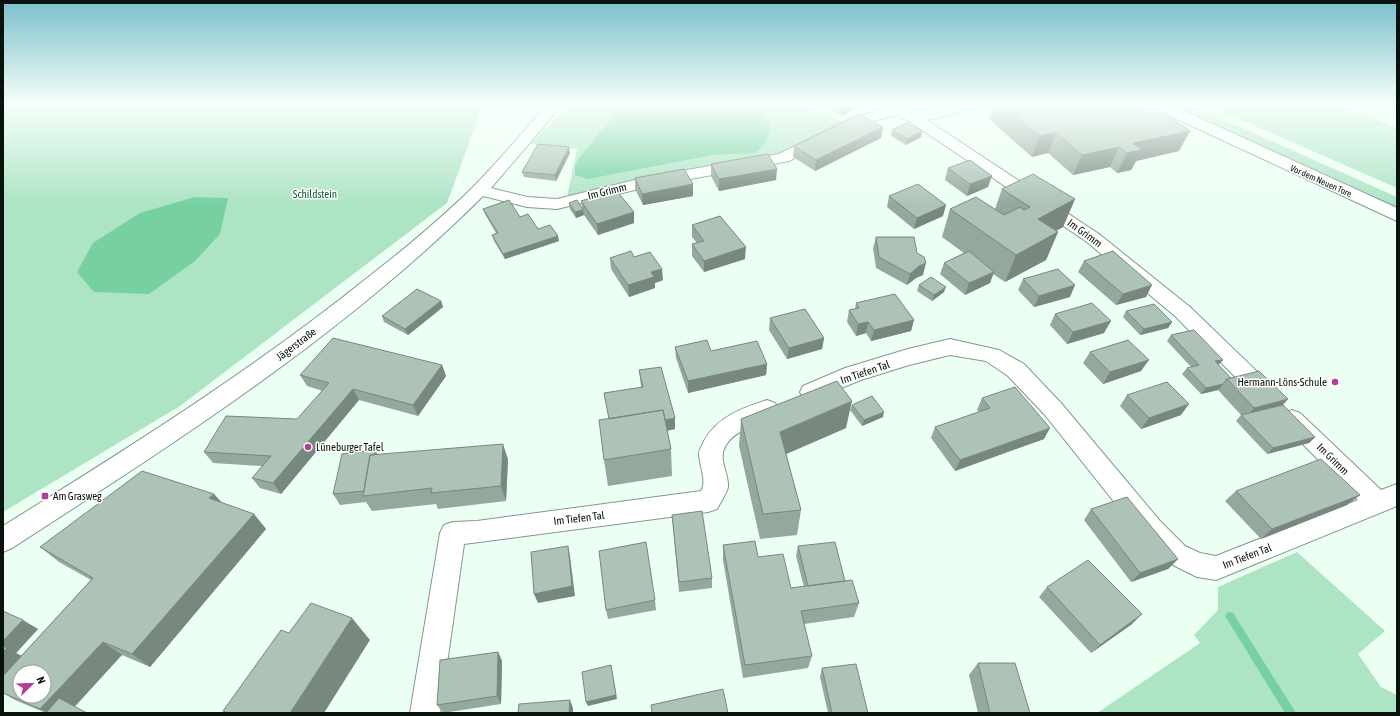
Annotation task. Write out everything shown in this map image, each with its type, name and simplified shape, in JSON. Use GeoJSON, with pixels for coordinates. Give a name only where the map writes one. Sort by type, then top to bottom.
{"type":"FeatureCollection","features":[{"type":"Feature","properties":{"kind":"main road","name":"Vor dem Neuen Tore"},"geometry":{"type":"LineString","coordinates":[[1231,138],[1397,215]]}},
{"type":"Feature","properties":{"kind":"street","name":"Jägerstraße"},"geometry":{"type":"LineString","coordinates":[[3,540],[140,453],[286,352],[365,291],[428,238],[479,190],[525,138]]}},
{"type":"Feature","properties":{"kind":"street","name":"Im Grimm"},"geometry":{"type":"LineString","coordinates":[[479,190],[518,200],[548,205],[557,204],[648,182],[783,158],[822,138]]}},
{"type":"Feature","properties":{"kind":"street","name":"Im Grimm"},"geometry":{"type":"LineString","coordinates":[[944,138],[1093,238],[1139,275],[1183,312],[1387,499]]}},
{"type":"Feature","properties":{"kind":"street","name":"Im Tiefen Tal"},"geometry":{"type":"LineString","coordinates":[[425,713],[453,533],[477,532],[708,501],[716,487],[710,453],[718,437],[739,420],[854,374],[908,357],[950,348],[974,350],[992,356],[1016,370],[1048,403],[1151,529],[1176,554],[1197,565],[1216,568],[1387,499]]}},
{"type":"Feature","properties":{"kind":"green space","name":"Schildstein"},"geometry":{"type":"Polygon","coordinates":[[[3,138],[471,138],[447,203],[180,406],[3,512],[3,138]]]}},
{"type":"Feature","properties":{"kind":"green space"},"geometry":{"type":"Polygon","coordinates":[[[536,138],[815,138],[780,156],[567,197],[577,149],[530,144],[536,138]]]}},
{"type":"Feature","properties":{"kind":"green space"},"geometry":{"type":"Polygon","coordinates":[[[1244,138],[1266,138],[1397,197],[1397,208],[1244,138]]]}},
{"type":"Feature","properties":{"kind":"green space"},"geometry":{"type":"Polygon","coordinates":[[[1283,138],[1397,138],[1397,188],[1283,138]]]}},
{"type":"Feature","properties":{"kind":"green space"},"geometry":{"type":"Polygon","coordinates":[[[1297,552],[1385,631],[1358,654],[1381,687],[1397,695],[1397,713],[1097,713],[1200,643],[1194,635],[1218,610],[1218,587],[1297,552]]]}},
{"type":"Feature","properties":{"kind":"shaded area"},"geometry":{"type":"Polygon","coordinates":[[[595,138],[767,138],[767,141],[755,153],[712,155],[588,179],[575,175],[575,167],[579,158],[595,138]]]}},
{"type":"Feature","properties":{"kind":"shaded area"},"geometry":{"type":"Polygon","coordinates":[[[195,197],[228,198],[220,234],[195,261],[149,294],[94,292],[77,272],[93,243],[140,213],[195,197]]]}},
{"type":"Feature","properties":{"kind":"building"},"geometry":{"type":"Polygon","coordinates":[[[810,138],[860,138],[816,160],[794,146],[810,138]]]}},
{"type":"Feature","properties":{"kind":"building"},"geometry":{"type":"Polygon","coordinates":[[[1062,138],[1155,138],[1133,143],[1142,150],[1127,153],[1119,147],[1082,155],[1062,138]]]}},
{"type":"Feature","properties":{"kind":"building"},"geometry":{"type":"Polygon","coordinates":[[[538,144],[569,147],[555,175],[522,172],[538,144]]]}},
{"type":"Feature","properties":{"kind":"building"},"geometry":{"type":"Polygon","coordinates":[[[768,154],[777,169],[719,179],[711,164],[768,154]]]}},
{"type":"Feature","properties":{"kind":"building"},"geometry":{"type":"Polygon","coordinates":[[[970,160],[992,176],[970,184],[948,168],[970,160]]]}},
{"type":"Feature","properties":{"kind":"building"},"geometry":{"type":"Polygon","coordinates":[[[684,169],[693,184],[642,194],[635,178],[684,169]]]}},
{"type":"Feature","properties":{"kind":"building"},"geometry":{"type":"Polygon","coordinates":[[[1033,174],[1075,199],[1038,219],[1058,232],[1016,255],[950,209],[976,197],[1004,215],[1020,207],[1024,210],[1030,207],[1002,189],[1033,174]]]}},
{"type":"Feature","properties":{"kind":"building"},"geometry":{"type":"Polygon","coordinates":[[[918,184],[946,205],[917,218],[889,196],[918,184]]]}},
{"type":"Feature","properties":{"kind":"building"},"geometry":{"type":"Polygon","coordinates":[[[616,190],[634,212],[597,224],[581,201],[616,190]]]}},
{"type":"Feature","properties":{"kind":"building"},"geometry":{"type":"Polygon","coordinates":[[[509,200],[520,217],[528,214],[538,229],[550,225],[558,236],[503,254],[492,235],[498,233],[483,209],[509,200]]]}},
{"type":"Feature","properties":{"kind":"building"},"geometry":{"type":"Polygon","coordinates":[[[577,200],[583,210],[575,212],[569,203],[577,200]]]}},
{"type":"Feature","properties":{"kind":"building"},"geometry":{"type":"Polygon","coordinates":[[[720,216],[746,247],[704,261],[692,244],[704,241],[692,225],[720,216]]]}},
{"type":"Feature","properties":{"kind":"building"},"geometry":{"type":"Polygon","coordinates":[[[876,237],[914,237],[917,253],[924,257],[926,263],[919,266],[910,274],[879,257],[876,237]]]}},
{"type":"Feature","properties":{"kind":"building"},"geometry":{"type":"Polygon","coordinates":[[[631,251],[634,257],[650,252],[662,269],[651,272],[654,277],[628,285],[610,258],[631,251]]]}},
{"type":"Feature","properties":{"kind":"building"},"geometry":{"type":"Polygon","coordinates":[[[969,251],[994,272],[969,283],[944,263],[969,251]]]}},
{"type":"Feature","properties":{"kind":"building"},"geometry":{"type":"Polygon","coordinates":[[[1113,251],[1152,285],[1123,294],[1084,261],[1113,251]]]}},
{"type":"Feature","properties":{"kind":"building"},"geometry":{"type":"Polygon","coordinates":[[[1058,269],[1075,285],[1039,296],[1023,279],[1058,269]]]}},
{"type":"Feature","properties":{"kind":"building"},"geometry":{"type":"Polygon","coordinates":[[[931,277],[946,287],[934,295],[919,285],[931,277]]]}},
{"type":"Feature","properties":{"kind":"building"},"geometry":{"type":"Polygon","coordinates":[[[417,289],[441,301],[405,329],[382,316],[417,289]]]}},
{"type":"Feature","properties":{"kind":"building"},"geometry":{"type":"Polygon","coordinates":[[[895,294],[914,320],[874,330],[868,322],[858,324],[849,310],[859,308],[856,303],[895,294]]]}},
{"type":"Feature","properties":{"kind":"building"},"geometry":{"type":"Polygon","coordinates":[[[1092,303],[1111,321],[1073,332],[1055,314],[1092,303]]]}},
{"type":"Feature","properties":{"kind":"building"},"geometry":{"type":"Polygon","coordinates":[[[1154,304],[1172,322],[1144,329],[1126,311],[1154,304]]]}},
{"type":"Feature","properties":{"kind":"building"},"geometry":{"type":"Polygon","coordinates":[[[805,309],[824,338],[789,348],[770,318],[805,309]]]}},
{"type":"Feature","properties":{"kind":"building"},"geometry":{"type":"Polygon","coordinates":[[[1194,330],[1223,360],[1215,361],[1231,378],[1227,379],[1223,384],[1206,388],[1187,368],[1199,365],[1171,335],[1194,330]]]}},
{"type":"Feature","properties":{"kind":"building"},"geometry":{"type":"Polygon","coordinates":[[[333,338],[442,365],[413,405],[353,389],[273,483],[252,478],[271,456],[204,452],[226,416],[297,419],[329,383],[300,375],[333,338]]]}},
{"type":"Feature","properties":{"kind":"building"},"geometry":{"type":"Polygon","coordinates":[[[707,340],[711,351],[757,341],[767,364],[688,381],[675,347],[707,340]]]}},
{"type":"Feature","properties":{"kind":"building"},"geometry":{"type":"Polygon","coordinates":[[[1128,340],[1149,360],[1110,372],[1090,352],[1128,340]]]}},
{"type":"Feature","properties":{"kind":"building"},"geometry":{"type":"Polygon","coordinates":[[[661,367],[675,418],[665,420],[663,410],[609,419],[604,393],[643,387],[639,370],[661,367]]]}},
{"type":"Feature","properties":{"kind":"building"},"geometry":{"type":"Polygon","coordinates":[[[1259,371],[1288,399],[1254,408],[1227,379],[1259,371]]]}},
{"type":"Feature","properties":{"kind":"building"},"geometry":{"type":"Polygon","coordinates":[[[837,381],[852,401],[780,432],[801,510],[763,514],[741,419],[837,381]]]}},
{"type":"Feature","properties":{"kind":"building"},"geometry":{"type":"Polygon","coordinates":[[[1167,382],[1189,404],[1149,418],[1127,395],[1167,382]]]}},
{"type":"Feature","properties":{"kind":"building"},"geometry":{"type":"Polygon","coordinates":[[[1015,387],[1050,428],[960,460],[935,427],[990,408],[982,398],[1015,387]]]}},
{"type":"Feature","properties":{"kind":"building"},"geometry":{"type":"Polygon","coordinates":[[[872,396],[884,412],[864,420],[852,405],[872,396]]]}},
{"type":"Feature","properties":{"kind":"building"},"geometry":{"type":"Polygon","coordinates":[[[1283,405],[1315,437],[1273,448],[1241,415],[1283,405]]]}},
{"type":"Feature","properties":{"kind":"building"},"geometry":{"type":"Polygon","coordinates":[[[663,410],[671,449],[604,460],[599,420],[663,410]]]}},
{"type":"Feature","properties":{"kind":"building"},"geometry":{"type":"Polygon","coordinates":[[[503,444],[501,486],[431,493],[432,488],[363,496],[370,455],[503,444]]]}},
{"type":"Feature","properties":{"kind":"building"},"geometry":{"type":"Polygon","coordinates":[[[375,450],[374,455],[370,455],[364,491],[333,494],[342,454],[375,450]]]}},
{"type":"Feature","properties":{"kind":"building"},"geometry":{"type":"Polygon","coordinates":[[[1321,459],[1360,495],[1272,529],[1236,491],[1321,459]]]}},
{"type":"Feature","properties":{"kind":"building"},"geometry":{"type":"Polygon","coordinates":[[[142,471],[214,494],[209,498],[254,514],[132,654],[103,642],[52,696],[52,664],[14,664],[93,578],[40,547],[142,471]]]}},
{"type":"Feature","properties":{"kind":"building"},"geometry":{"type":"Polygon","coordinates":[[[1127,497],[1178,559],[1140,573],[1091,509],[1127,497]]]}},
{"type":"Feature","properties":{"kind":"building"},"geometry":{"type":"Polygon","coordinates":[[[702,511],[712,578],[679,582],[672,515],[702,511]]]}},
{"type":"Feature","properties":{"kind":"building"},"geometry":{"type":"Polygon","coordinates":[[[755,541],[758,557],[783,554],[791,588],[852,580],[859,603],[801,611],[812,656],[745,665],[723,545],[755,541]]]}},
{"type":"Feature","properties":{"kind":"building"},"geometry":{"type":"Polygon","coordinates":[[[646,542],[655,600],[606,610],[599,551],[646,542]]]}},
{"type":"Feature","properties":{"kind":"building"},"geometry":{"type":"Polygon","coordinates":[[[835,542],[845,581],[808,586],[798,546],[835,542]]]}},
{"type":"Feature","properties":{"kind":"building"},"geometry":{"type":"Polygon","coordinates":[[[568,546],[572,586],[534,594],[531,552],[568,546]]]}},
{"type":"Feature","properties":{"kind":"building"},"geometry":{"type":"Polygon","coordinates":[[[1088,560],[1142,614],[1100,645],[1047,587],[1088,560]]]}},
{"type":"Feature","properties":{"kind":"building"},"geometry":{"type":"Polygon","coordinates":[[[311,603],[352,618],[290,713],[228,713],[223,711],[281,630],[289,633],[311,603]]]}},
{"type":"Feature","properties":{"kind":"building"},"geometry":{"type":"Polygon","coordinates":[[[3,611],[23,620],[3,641],[3,611]]]}},
{"type":"Feature","properties":{"kind":"building"},"geometry":{"type":"Polygon","coordinates":[[[3,646],[7,648],[3,652],[3,646]]]}},
{"type":"Feature","properties":{"kind":"building"},"geometry":{"type":"Polygon","coordinates":[[[498,652],[497,696],[437,705],[440,660],[498,652]]]}},
{"type":"Feature","properties":{"kind":"building"},"geometry":{"type":"Polygon","coordinates":[[[978,663],[1015,663],[1030,713],[990,713],[978,663]]]}},
{"type":"Feature","properties":{"kind":"building"},"geometry":{"type":"Polygon","coordinates":[[[856,664],[868,713],[832,713],[822,668],[856,664]]]}},
{"type":"Feature","properties":{"kind":"building"},"geometry":{"type":"Polygon","coordinates":[[[611,665],[616,695],[586,702],[582,672],[611,665]]]}},
{"type":"Feature","properties":{"kind":"building"},"geometry":{"type":"Polygon","coordinates":[[[12,666],[12,697],[3,693],[3,676],[12,666]]]}},
{"type":"Feature","properties":{"kind":"building"},"geometry":{"type":"Polygon","coordinates":[[[723,689],[728,713],[652,713],[651,705],[723,689]]]}},
{"type":"Feature","properties":{"kind":"building"},"geometry":{"type":"Polygon","coordinates":[[[59,698],[87,713],[46,713],[59,698]]]}},
{"type":"Feature","properties":{"kind":"building"},"geometry":{"type":"Polygon","coordinates":[[[570,700],[569,713],[518,713],[519,704],[570,700]]]}},
{"type":"Feature","properties":{"kind":"building"},"geometry":{"type":"Polygon","coordinates":[[[28,704],[45,704],[40,709],[28,704]]]}},
{"type":"Feature","properties":{"kind":"waterway"},"geometry":{"type":"LineString","coordinates":[[1230,616],[1291,713]]}},
{"type":"Feature","properties":{"kind":"place","name":"Hermann-Löns-Schule"},"geometry":{"type":"Point","coordinates":[1335,382]}},
{"type":"Feature","properties":{"kind":"place","name":"Lüneburger Tafel"},"geometry":{"type":"Point","coordinates":[308,447]}},
{"type":"Feature","properties":{"kind":"place","name":"Am Grasweg"},"geometry":{"type":"Point","coordinates":[45,496]}}]}
